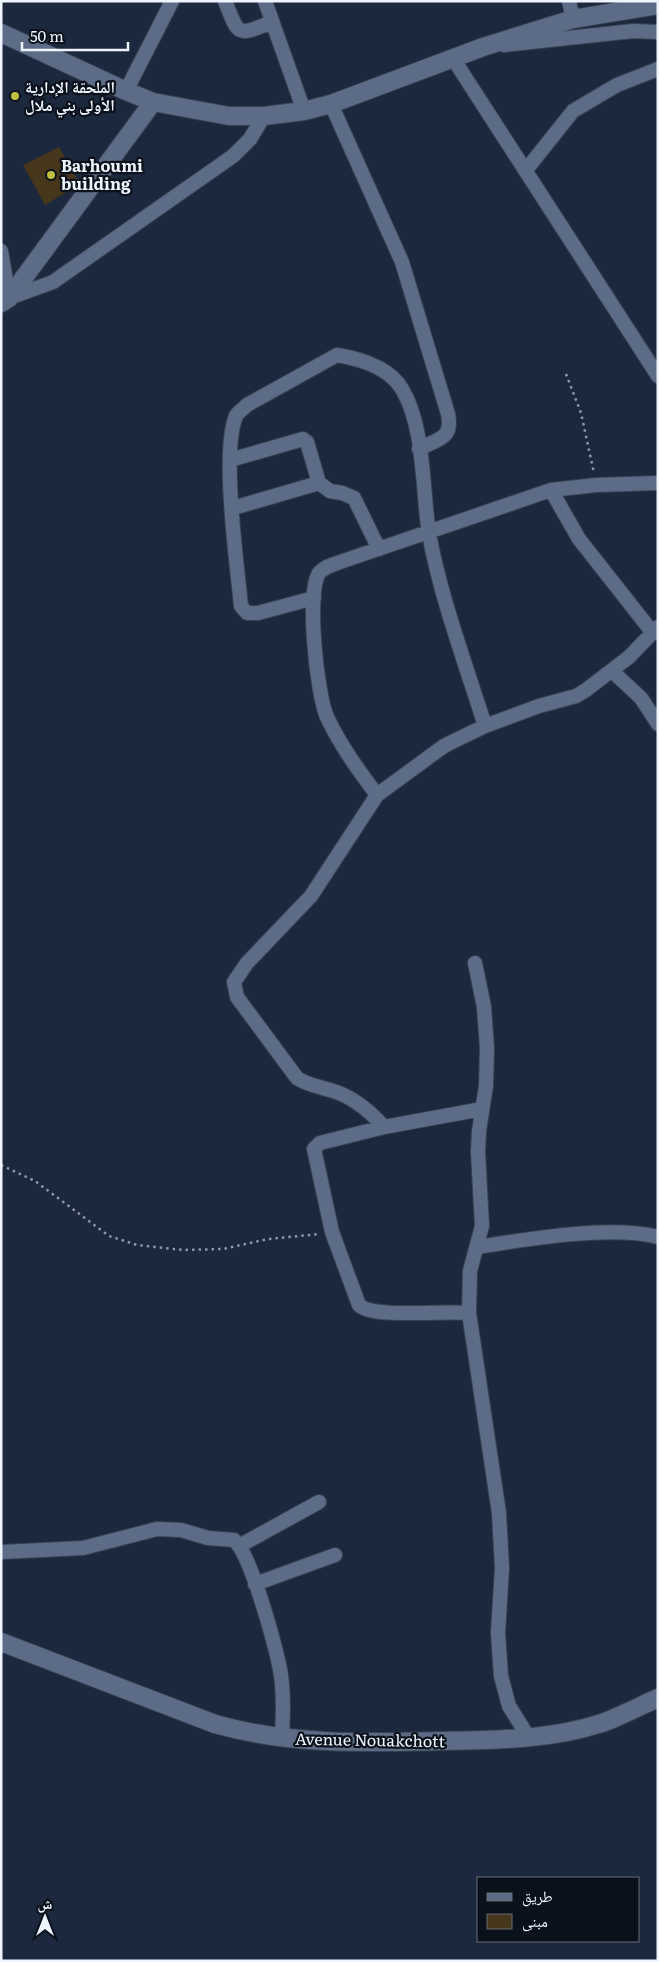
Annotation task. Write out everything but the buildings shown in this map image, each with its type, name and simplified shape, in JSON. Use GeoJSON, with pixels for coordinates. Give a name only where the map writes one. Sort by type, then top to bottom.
{"type":"FeatureCollection","features":[{"type":"Feature","properties":{"kind":"street"},"geometry":{"type":"LineString","coordinates":[[126,91],[172,1]]}},
{"type":"Feature","properties":{"kind":"street"},"geometry":{"type":"LineString","coordinates":[[225,1],[236,28],[240,31],[249,31],[272,22]]}},
{"type":"Feature","properties":{"kind":"street"},"geometry":{"type":"LineString","coordinates":[[569,1],[574,19]]}},
{"type":"Feature","properties":{"kind":"street"},"geometry":{"type":"LineString","coordinates":[[267,2],[272,22],[304,111]]}},
{"type":"Feature","properties":{"kind":"street"},"geometry":{"type":"LineString","coordinates":[[1,33],[153,102],[229,116],[264,116],[304,111],[331,104],[454,60],[484,47],[574,19],[658,5]]}},
{"type":"Feature","properties":{"kind":"street"},"geometry":{"type":"LineString","coordinates":[[484,47],[633,31],[658,32]]}},
{"type":"Feature","properties":{"kind":"street"},"geometry":{"type":"LineString","coordinates":[[454,60],[658,376]]}},
{"type":"Feature","properties":{"kind":"street"},"geometry":{"type":"LineString","coordinates":[[526,170],[573,111],[617,85],[658,69]]}},
{"type":"Feature","properties":{"kind":"street"},"geometry":{"type":"LineString","coordinates":[[5,300],[153,102]]}},
{"type":"Feature","properties":{"kind":"street"},"geometry":{"type":"LineString","coordinates":[[331,104],[402,262],[448,414],[450,429],[447,434],[419,449]]}},
{"type":"Feature","properties":{"kind":"street"},"geometry":{"type":"LineString","coordinates":[[5,300],[53,282],[232,156],[250,138],[264,116]]}},
{"type":"Feature","properties":{"kind":"street"},"geometry":{"type":"LineString","coordinates":[[1,251],[5,300]]}},
{"type":"Feature","properties":{"kind":"street"},"geometry":{"type":"LineString","coordinates":[[314,598],[258,613],[244,610],[241,606],[233,508],[230,440],[237,414],[246,405],[320,362],[337,355],[369,363],[387,373],[402,389],[416,427],[429,532],[452,621],[486,726]]}},
{"type":"Feature","properties":{"kind":"street"},"geometry":{"type":"LineString","coordinates":[[230,460],[303,439],[307,442],[319,483],[330,491],[342,492],[354,498],[379,549]]}},
{"type":"Feature","properties":{"kind":"street"},"geometry":{"type":"LineString","coordinates":[[233,508],[319,483]]}},
{"type":"Feature","properties":{"kind":"street"},"geometry":{"type":"LineString","coordinates":[[377,795],[327,717],[316,676],[314,598],[319,574],[326,567],[551,490],[596,484],[658,483]]}},
{"type":"Feature","properties":{"kind":"street"},"geometry":{"type":"LineString","coordinates":[[384,1127],[356,1101],[330,1090],[308,1084],[297,1078],[234,990],[234,982],[247,963],[311,896],[377,795],[444,746],[486,726],[540,706],[576,696],[612,671],[655,630],[579,539],[551,490]]}},
{"type":"Feature","properties":{"kind":"street"},"geometry":{"type":"LineString","coordinates":[[612,671],[641,698],[658,724]]}},
{"type":"Feature","properties":{"kind":"street"},"geometry":{"type":"LineString","coordinates":[[475,963],[484,1007],[487,1048],[486,1086],[478,1152],[482,1226],[478,1247],[470,1271],[469,1313],[500,1513],[502,1568],[498,1633],[501,1676],[509,1706],[530,1738]]}},
{"type":"Feature","properties":{"kind":"street"},"geometry":{"type":"LineString","coordinates":[[469,1313],[378,1313],[363,1309],[355,1297],[332,1232],[314,1149],[320,1142],[384,1127],[482,1109]]}},
{"type":"Feature","properties":{"kind":"street"},"geometry":{"type":"LineString","coordinates":[[478,1247],[520,1241],[623,1232],[658,1237]]}},
{"type":"Feature","properties":{"kind":"street"},"geometry":{"type":"LineString","coordinates":[[239,1546],[319,1502]]}},
{"type":"Feature","properties":{"kind":"street"},"geometry":{"type":"LineString","coordinates":[[1,1552],[83,1548],[143,1531],[167,1529],[180,1530],[208,1538],[231,1539],[239,1546],[255,1584],[280,1669],[283,1712],[282,1738]]}},
{"type":"Feature","properties":{"kind":"street"},"geometry":{"type":"LineString","coordinates":[[255,1584],[334,1555]]}},
{"type":"Feature","properties":{"kind":"street","name":"Avenue Nouakchott"},"geometry":{"type":"LineString","coordinates":[[1,1642],[215,1724],[242,1732],[282,1738],[367,1743],[530,1738],[602,1723],[658,1698]]}},
{"type":"Feature","properties":{"kind":"path"},"geometry":{"type":"LineString","coordinates":[[566,374],[582,413],[596,484]]}},
{"type":"Feature","properties":{"kind":"path"},"geometry":{"type":"LineString","coordinates":[[1,1165],[35,1181],[108,1236],[137,1245],[183,1250],[222,1249],[268,1239],[332,1232]]}},
{"type":"Feature","properties":{"kind":"place","name":"الملحقة الإدارية الأولى بني ملال"},"geometry":{"type":"Point","coordinates":[15,96]}},
{"type":"Feature","properties":{"kind":"place","name":"Barhoumi building"},"geometry":{"type":"Point","coordinates":[51,175]}}]}
